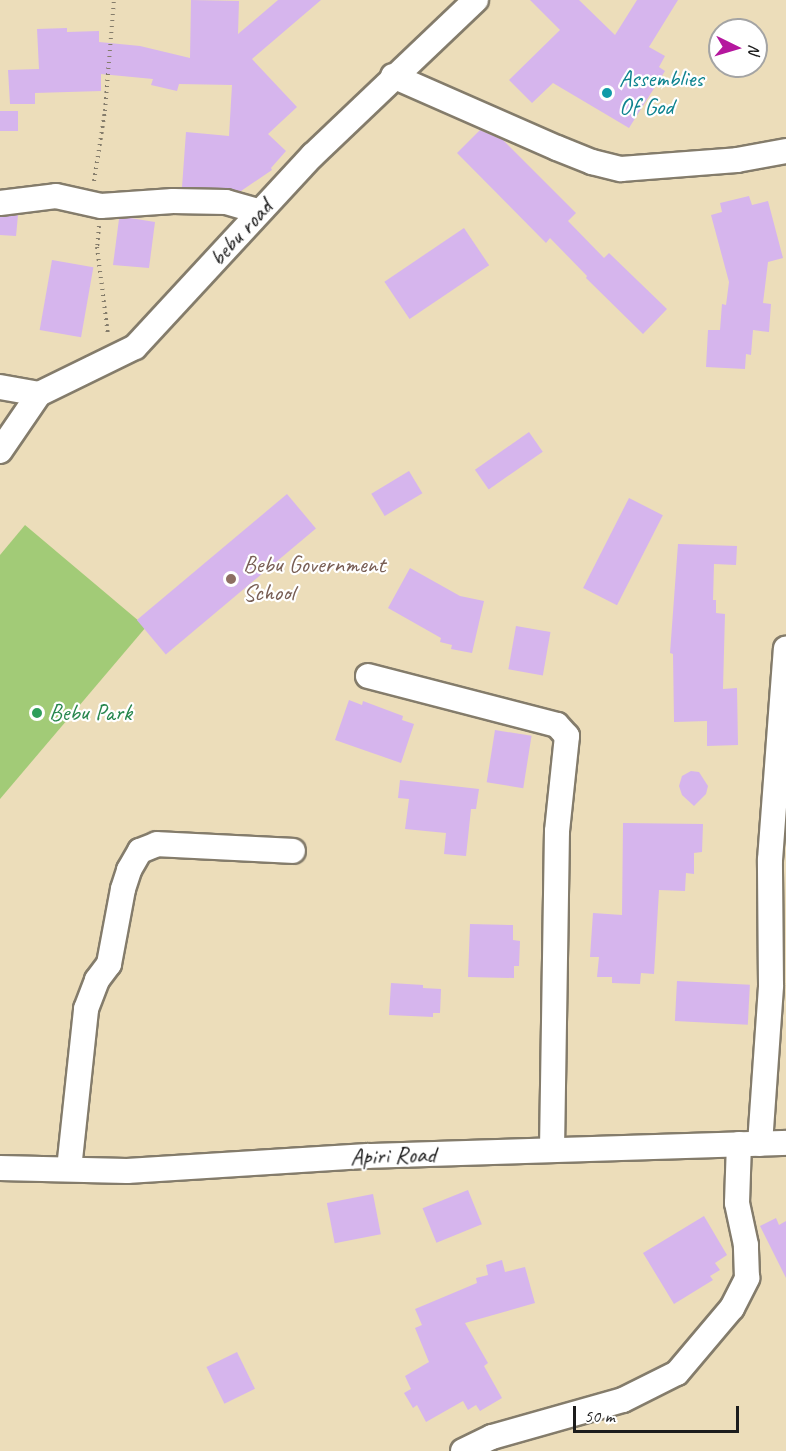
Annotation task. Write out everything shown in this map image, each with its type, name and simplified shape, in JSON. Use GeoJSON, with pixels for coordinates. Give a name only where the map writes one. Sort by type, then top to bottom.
{"type":"FeatureCollection","features":[{"type":"Feature","properties":{"kind":"street","name":"bebu road"},"geometry":{"type":"LineString","coordinates":[[0,451],[39,394],[135,347],[313,155],[393,76],[476,0]]}},
{"type":"Feature","properties":{"kind":"street"},"geometry":{"type":"LineString","coordinates":[[393,76],[557,148],[592,162],[621,169],[737,160],[786,151]]}},
{"type":"Feature","properties":{"kind":"street"},"geometry":{"type":"LineString","coordinates":[[0,203],[56,196],[101,206],[173,201],[226,202],[260,212]]}},
{"type":"Feature","properties":{"kind":"street"},"geometry":{"type":"LineString","coordinates":[[0,387],[39,394]]}},
{"type":"Feature","properties":{"kind":"street"},"geometry":{"type":"LineString","coordinates":[[463,1451],[492,1437],[623,1400],[677,1373],[732,1308],[747,1278],[746,1245],[737,1203],[749,1144],[771,986],[769,898],[781,774],[786,649]]}},
{"type":"Feature","properties":{"kind":"street"},"geometry":{"type":"LineString","coordinates":[[368,676],[557,725],[567,736],[557,831],[552,1150]]}},
{"type":"Feature","properties":{"kind":"street"},"geometry":{"type":"LineString","coordinates":[[69,1170],[87,1009],[97,980],[109,964],[123,889],[129,870],[140,850],[157,844],[293,851]]}},
{"type":"Feature","properties":{"kind":"street","name":"Apiri Road"},"geometry":{"type":"LineString","coordinates":[[0,1168],[127,1171],[368,1156],[786,1143]]}},
{"type":"Feature","properties":{"kind":"path"},"geometry":{"type":"LineString","coordinates":[[110,346],[97,248],[101,206],[94,183],[105,111],[114,0]]}},
{"type":"Feature","properties":{"kind":"green space","name":"Bebu Park"},"geometry":{"type":"Polygon","coordinates":[[[25,525],[146,627],[0,799],[0,555],[25,525]]]}},
{"type":"Feature","properties":{"kind":"building"},"geometry":{"type":"Polygon","coordinates":[[[191,0],[239,1],[238,34],[278,0],[321,0],[252,59],[297,107],[268,134],[286,151],[271,168],[272,170],[241,191],[182,187],[186,132],[229,136],[232,85],[179,84],[177,91],[151,85],[153,79],[101,74],[101,91],[35,93],[35,104],[10,104],[8,70],[39,69],[37,29],[67,28],[67,32],[99,31],[99,42],[140,46],[190,58],[191,0]]]}},
{"type":"Feature","properties":{"kind":"building"},"geometry":{"type":"Polygon","coordinates":[[[530,0],[579,0],[615,35],[637,0],[678,0],[649,47],[665,56],[659,67],[665,71],[629,128],[553,83],[532,103],[509,80],[560,30],[530,0]]]}},
{"type":"Feature","properties":{"kind":"building"},"geometry":{"type":"Polygon","coordinates":[[[0,111],[18,111],[18,131],[0,131],[0,111]]]}},
{"type":"Feature","properties":{"kind":"building"},"geometry":{"type":"Polygon","coordinates":[[[480,130],[503,140],[576,213],[568,221],[604,258],[609,253],[667,309],[643,334],[586,278],[587,276],[550,238],[546,243],[457,153],[480,130]]]}},
{"type":"Feature","properties":{"kind":"building"},"geometry":{"type":"Polygon","coordinates":[[[749,196],[752,205],[768,201],[783,258],[768,262],[763,303],[771,304],[769,332],[753,330],[751,355],[746,354],[745,369],[706,367],[708,330],[720,330],[722,304],[726,305],[729,282],[711,215],[722,212],[720,203],[749,196]]]}},
{"type":"Feature","properties":{"kind":"building"},"geometry":{"type":"Polygon","coordinates":[[[18,215],[16,236],[0,235],[0,217],[18,215]]]}},
{"type":"Feature","properties":{"kind":"building"},"geometry":{"type":"Polygon","coordinates":[[[130,218],[155,222],[149,268],[113,265],[119,219],[130,218]]]}},
{"type":"Feature","properties":{"kind":"building"},"geometry":{"type":"Polygon","coordinates":[[[464,228],[489,265],[410,319],[384,282],[464,228]]]}},
{"type":"Feature","properties":{"kind":"building"},"geometry":{"type":"Polygon","coordinates":[[[52,260],[93,267],[81,337],[40,330],[52,260]]]}},
{"type":"Feature","properties":{"kind":"building"},"geometry":{"type":"Polygon","coordinates":[[[529,432],[543,452],[489,490],[475,470],[529,432]]]}},
{"type":"Feature","properties":{"kind":"building"},"geometry":{"type":"Polygon","coordinates":[[[409,471],[422,493],[385,516],[371,494],[409,471]]]}},
{"type":"Feature","properties":{"kind":"building","name":"Bebu Government School"},"geometry":{"type":"Polygon","coordinates":[[[287,494],[316,528],[166,654],[137,620],[287,494]]]}},
{"type":"Feature","properties":{"kind":"building"},"geometry":{"type":"Polygon","coordinates":[[[629,498],[663,515],[617,605],[583,588],[629,498]]]}},
{"type":"Feature","properties":{"kind":"building"},"geometry":{"type":"Polygon","coordinates":[[[678,544],[737,546],[736,565],[714,564],[713,600],[716,600],[716,613],[725,614],[723,689],[737,688],[738,745],[707,746],[707,721],[674,722],[673,654],[670,653],[678,544]]]}},
{"type":"Feature","properties":{"kind":"building"},"geometry":{"type":"Polygon","coordinates":[[[410,568],[460,596],[484,601],[472,653],[451,649],[452,645],[440,642],[441,638],[388,608],[410,568]]]}},
{"type":"Feature","properties":{"kind":"building"},"geometry":{"type":"Polygon","coordinates":[[[516,626],[550,632],[543,675],[508,669],[516,626]]]}},
{"type":"Feature","properties":{"kind":"building"},"geometry":{"type":"Polygon","coordinates":[[[349,700],[362,705],[363,701],[403,716],[402,720],[414,724],[401,763],[335,740],[349,700]]]}},
{"type":"Feature","properties":{"kind":"building"},"geometry":{"type":"Polygon","coordinates":[[[495,730],[532,736],[523,788],[487,782],[495,730]]]}},
{"type":"Feature","properties":{"kind":"building"},"geometry":{"type":"Polygon","coordinates":[[[691,771],[699,772],[708,786],[706,794],[694,806],[682,795],[679,786],[682,776],[691,771]]]}},
{"type":"Feature","properties":{"kind":"building"},"geometry":{"type":"Polygon","coordinates":[[[400,780],[479,789],[476,809],[471,809],[466,856],[444,854],[446,833],[405,829],[409,799],[398,798],[400,780]]]}},
{"type":"Feature","properties":{"kind":"building"},"geometry":{"type":"Polygon","coordinates":[[[623,823],[703,824],[702,852],[694,853],[694,874],[686,873],[685,891],[659,890],[654,974],[641,973],[640,984],[612,983],[612,977],[597,977],[599,957],[590,957],[593,913],[622,915],[623,823]]]}},
{"type":"Feature","properties":{"kind":"building"},"geometry":{"type":"Polygon","coordinates":[[[470,924],[513,925],[513,940],[520,941],[519,966],[514,966],[514,978],[468,977],[470,924]]]}},
{"type":"Feature","properties":{"kind":"building"},"geometry":{"type":"Polygon","coordinates":[[[677,981],[750,985],[748,1025],[675,1021],[677,981]]]}},
{"type":"Feature","properties":{"kind":"building"},"geometry":{"type":"Polygon","coordinates":[[[391,983],[423,985],[423,988],[441,989],[440,1013],[433,1013],[433,1017],[389,1015],[391,983]]]}},
{"type":"Feature","properties":{"kind":"building"},"geometry":{"type":"Polygon","coordinates":[[[468,1190],[482,1224],[436,1243],[423,1208],[468,1190]]]}},
{"type":"Feature","properties":{"kind":"building"},"geometry":{"type":"Polygon","coordinates":[[[373,1194],[381,1234],[335,1243],[327,1203],[373,1194]]]}},
{"type":"Feature","properties":{"kind":"building"},"geometry":{"type":"Polygon","coordinates":[[[704,1216],[727,1255],[715,1263],[720,1270],[710,1276],[713,1280],[674,1304],[643,1253],[704,1216]]]}},
{"type":"Feature","properties":{"kind":"building"},"geometry":{"type":"Polygon","coordinates":[[[776,1218],[779,1225],[786,1221],[786,1278],[760,1226],[776,1218]]]}},
{"type":"Feature","properties":{"kind":"building"},"geometry":{"type":"Polygon","coordinates":[[[502,1260],[505,1272],[525,1267],[535,1303],[465,1323],[488,1363],[484,1366],[502,1398],[480,1411],[476,1405],[468,1410],[463,1401],[426,1422],[417,1405],[413,1408],[404,1393],[411,1389],[405,1376],[429,1362],[415,1328],[422,1325],[415,1309],[477,1283],[476,1278],[488,1275],[486,1265],[502,1260]]]}},
{"type":"Feature","properties":{"kind":"building"},"geometry":{"type":"Polygon","coordinates":[[[237,1352],[255,1389],[224,1404],[206,1367],[237,1352]]]}},
{"type":"Feature","properties":{"kind":"place","name":"Assemblies Of God"},"geometry":{"type":"Point","coordinates":[607,93]}},
{"type":"Feature","properties":{"kind":"place","name":"Bebu Government School"},"geometry":{"type":"Point","coordinates":[231,579]}},
{"type":"Feature","properties":{"kind":"place","name":"Bebu Park"},"geometry":{"type":"Point","coordinates":[37,713]}}]}
